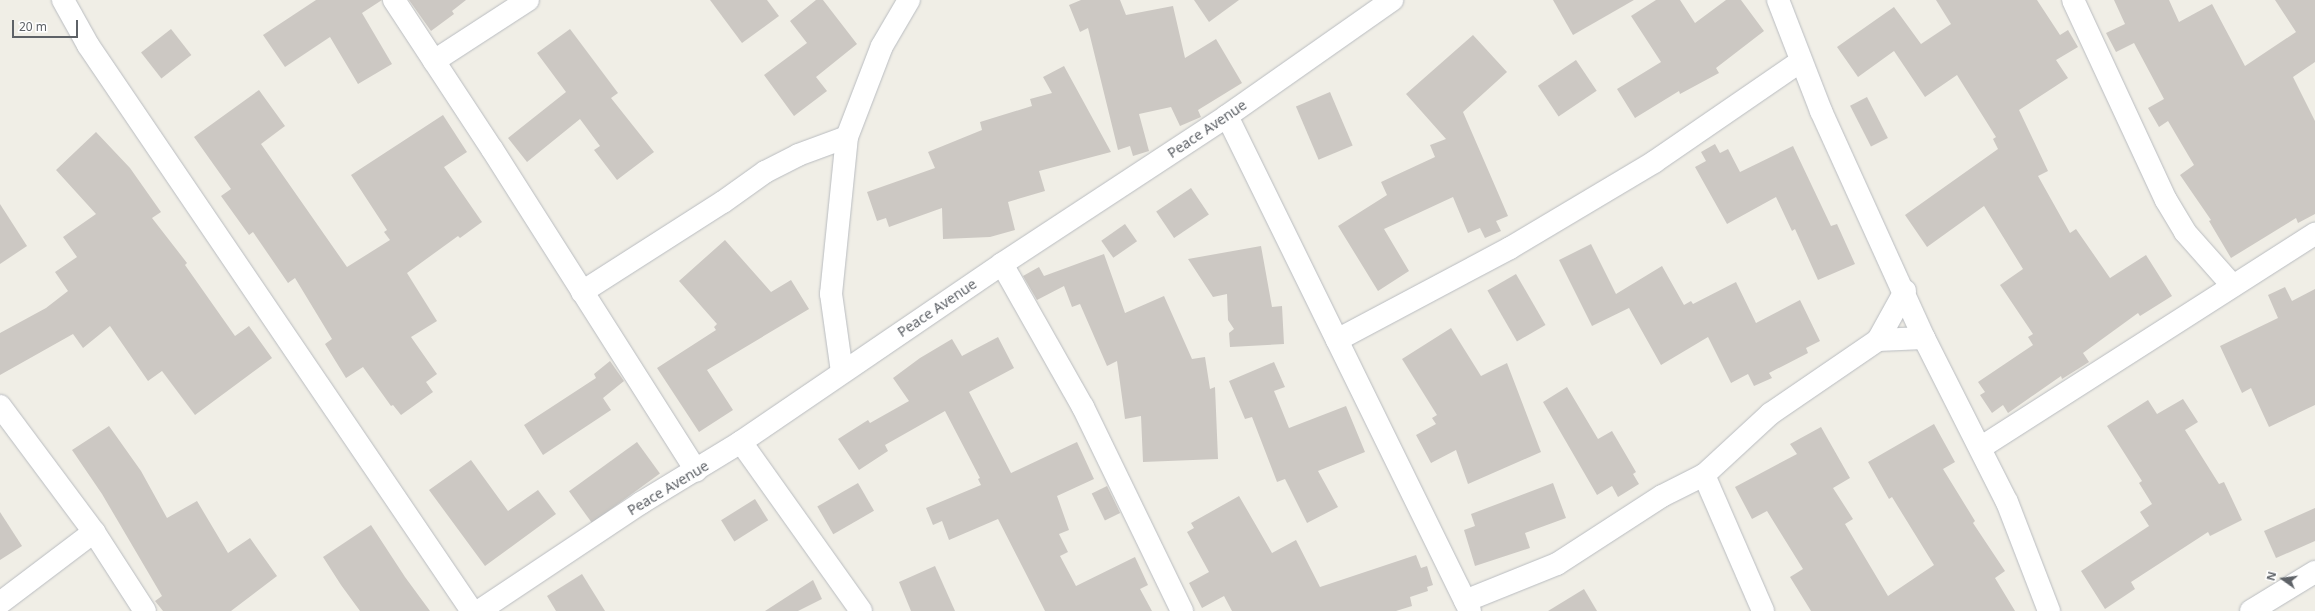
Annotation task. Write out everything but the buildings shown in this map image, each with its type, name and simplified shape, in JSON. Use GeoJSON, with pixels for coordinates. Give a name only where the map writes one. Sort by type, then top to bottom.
{"type":"FeatureCollection","features":[{"type":"Feature","properties":{"kind":"street"},"geometry":{"type":"LineString","coordinates":[[63,0],[88,45],[472,611]]}},
{"type":"Feature","properties":{"kind":"street"},"geometry":{"type":"LineString","coordinates":[[394,0],[696,471]]}},
{"type":"Feature","properties":{"kind":"street"},"geometry":{"type":"LineString","coordinates":[[434,61],[528,0]]}},
{"type":"Feature","properties":{"kind":"street"},"geometry":{"type":"LineString","coordinates":[[842,372],[831,294],[847,137],[882,46],[909,0]]}},
{"type":"Feature","properties":{"kind":"street","name":"Peace Avenue"},"geometry":{"type":"LineString","coordinates":[[479,611],[641,503],[696,471],[741,442],[1002,264],[1227,116],[1392,0]]}},
{"type":"Feature","properties":{"kind":"street"},"geometry":{"type":"LineString","coordinates":[[1778,0],[1801,61],[1905,291],[1924,338],[2007,502],[2049,611]]}},
{"type":"Feature","properties":{"kind":"street"},"geometry":{"type":"LineString","coordinates":[[2073,0],[2166,200],[2185,232],[2233,286]]}},
{"type":"Feature","properties":{"kind":"street"},"geometry":{"type":"LineString","coordinates":[[1337,340],[1510,248],[1641,170],[1801,61]]}},
{"type":"Feature","properties":{"kind":"street"},"geometry":{"type":"LineString","coordinates":[[1227,116],[1467,606],[1557,564],[1662,496],[1704,475],[1770,414],[1878,340],[1905,291]]}},
{"type":"Feature","properties":{"kind":"street"},"geometry":{"type":"LineString","coordinates":[[582,292],[723,202],[765,172],[798,155],[847,137]]}},
{"type":"Feature","properties":{"kind":"street"},"geometry":{"type":"LineString","coordinates":[[1980,448],[2315,234]]}},
{"type":"Feature","properties":{"kind":"street"},"geometry":{"type":"LineString","coordinates":[[1002,264],[1084,407],[1182,611]]}},
{"type":"Feature","properties":{"kind":"street"},"geometry":{"type":"LineString","coordinates":[[1878,340],[1924,338]]}},
{"type":"Feature","properties":{"kind":"street"},"geometry":{"type":"LineString","coordinates":[[0,406],[94,532],[145,611]]}},
{"type":"Feature","properties":{"kind":"street"},"geometry":{"type":"LineString","coordinates":[[741,442],[861,611]]}},
{"type":"Feature","properties":{"kind":"street"},"geometry":{"type":"LineString","coordinates":[[1704,475],[1763,611]]}},
{"type":"Feature","properties":{"kind":"street"},"geometry":{"type":"LineString","coordinates":[[0,603],[94,532]]}},
{"type":"Feature","properties":{"kind":"street"},"geometry":{"type":"LineString","coordinates":[[2251,611],[2315,572]]}}]}
